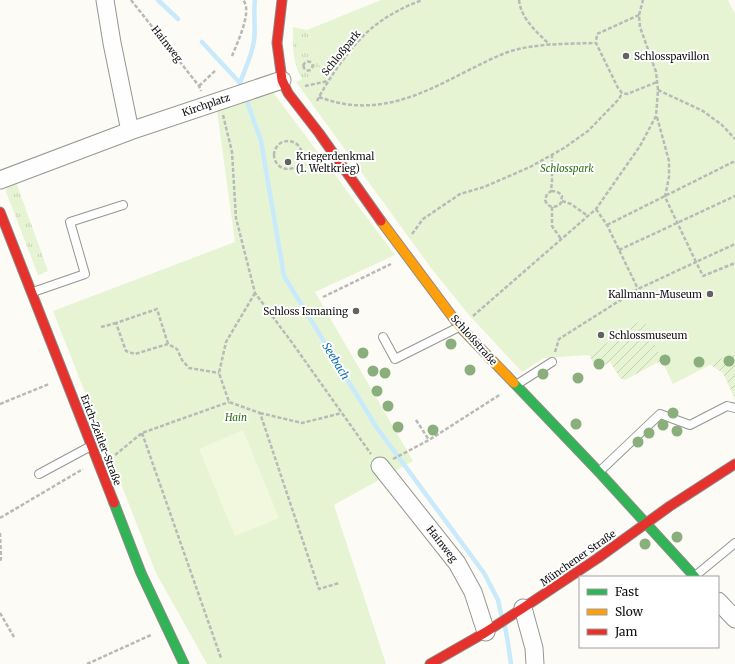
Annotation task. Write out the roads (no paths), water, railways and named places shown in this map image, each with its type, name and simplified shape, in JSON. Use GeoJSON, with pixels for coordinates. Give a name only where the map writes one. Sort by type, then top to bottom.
{"type":"FeatureCollection","features":[{"type":"Feature","properties":{"kind":"street"},"geometry":{"type":"LineString","coordinates":[[105,0],[130,131]]}},
{"type":"Feature","properties":{"kind":"street"},"geometry":{"type":"LineString","coordinates":[[279,86],[277,43],[282,0]]}},
{"type":"Feature","properties":{"kind":"street","name":"Kirchplatz"},"geometry":{"type":"LineString","coordinates":[[0,180],[130,131],[223,100],[279,86]]}},
{"type":"Feature","properties":{"kind":"street","name":"Schloßstraße"},"geometry":{"type":"LineString","coordinates":[[279,86],[304,114],[402,250],[460,326],[599,472],[694,576]]}},
{"type":"Feature","properties":{"kind":"street","name":"Erich-Zeitler-Straße"},"geometry":{"type":"LineString","coordinates":[[1,219],[32,292],[141,573],[184,664]]}},
{"type":"Feature","properties":{"kind":"street","name":"Hainweg"},"geometry":{"type":"LineString","coordinates":[[386,463],[457,563],[473,592],[490,629]]}},
{"type":"Feature","properties":{"kind":"street","name":"Münchener Straße"},"geometry":{"type":"LineString","coordinates":[[437,662],[518,612],[598,558],[646,523],[735,464]]}},
{"type":"Feature","properties":{"kind":"street"},"geometry":{"type":"LineString","coordinates":[[719,602],[735,619]]}},
{"type":"Feature","properties":{"kind":"street"},"geometry":{"type":"LineString","coordinates":[[518,612],[534,648],[536,664]]}},
{"type":"Feature","properties":{"kind":"lane"},"geometry":{"type":"LineString","coordinates":[[32,292],[85,274],[70,222],[123,204]]}},
{"type":"Feature","properties":{"kind":"lane"},"geometry":{"type":"LineString","coordinates":[[383,337],[395,359],[460,326]]}},
{"type":"Feature","properties":{"kind":"lane"},"geometry":{"type":"LineString","coordinates":[[515,385],[552,362]]}},
{"type":"Feature","properties":{"kind":"lane"},"geometry":{"type":"LineString","coordinates":[[599,472],[660,414],[690,425],[727,406],[735,408]]}},
{"type":"Feature","properties":{"kind":"lane"},"geometry":{"type":"LineString","coordinates":[[39,474],[92,445]]}},
{"type":"Feature","properties":{"kind":"lane"},"geometry":{"type":"LineString","coordinates":[[696,576],[735,543]]}},
{"type":"Feature","properties":{"kind":"waterway","name":"Seebach"},"geometry":{"type":"LineString","coordinates":[[158,0],[178,19]]}},
{"type":"Feature","properties":{"kind":"waterway"},"geometry":{"type":"LineString","coordinates":[[240,83],[250,57],[254,41],[255,0]]}},
{"type":"Feature","properties":{"kind":"waterway","name":"Seebach"},"geometry":{"type":"LineString","coordinates":[[202,42],[240,83],[242,89]]}},
{"type":"Feature","properties":{"kind":"waterway","name":"Seebach"},"geometry":{"type":"LineString","coordinates":[[245,96],[261,141],[284,276],[377,428],[484,573],[498,600],[501,614]]}},
{"type":"Feature","properties":{"kind":"waterway","name":"Seebach"},"geometry":{"type":"LineString","coordinates":[[505,627],[511,664]]}},
{"type":"Feature","properties":{"kind":"place","name":"Schlosspavillon"},"geometry":{"type":"Point","coordinates":[626,56]}},
{"type":"Feature","properties":{"kind":"place","name":"Kriegerdenkmal (1. Weltkrieg)"},"geometry":{"type":"Point","coordinates":[288,162]}},
{"type":"Feature","properties":{"kind":"place","name":"Kallmann-Museum"},"geometry":{"type":"Point","coordinates":[710,294]}},
{"type":"Feature","properties":{"kind":"place","name":"Schloss Ismaning"},"geometry":{"type":"Point","coordinates":[356,311]}},
{"type":"Feature","properties":{"kind":"place","name":"Schlossmuseum"},"geometry":{"type":"Point","coordinates":[601,335]}},
{"type":"Feature","properties":{"kind":"park label","name":"Schlosspark"},"geometry":{"type":"Point","coordinates":[567,168]}},
{"type":"Feature","properties":{"kind":"park label","name":"Hain"},"geometry":{"type":"Point","coordinates":[236,417]}}]}
